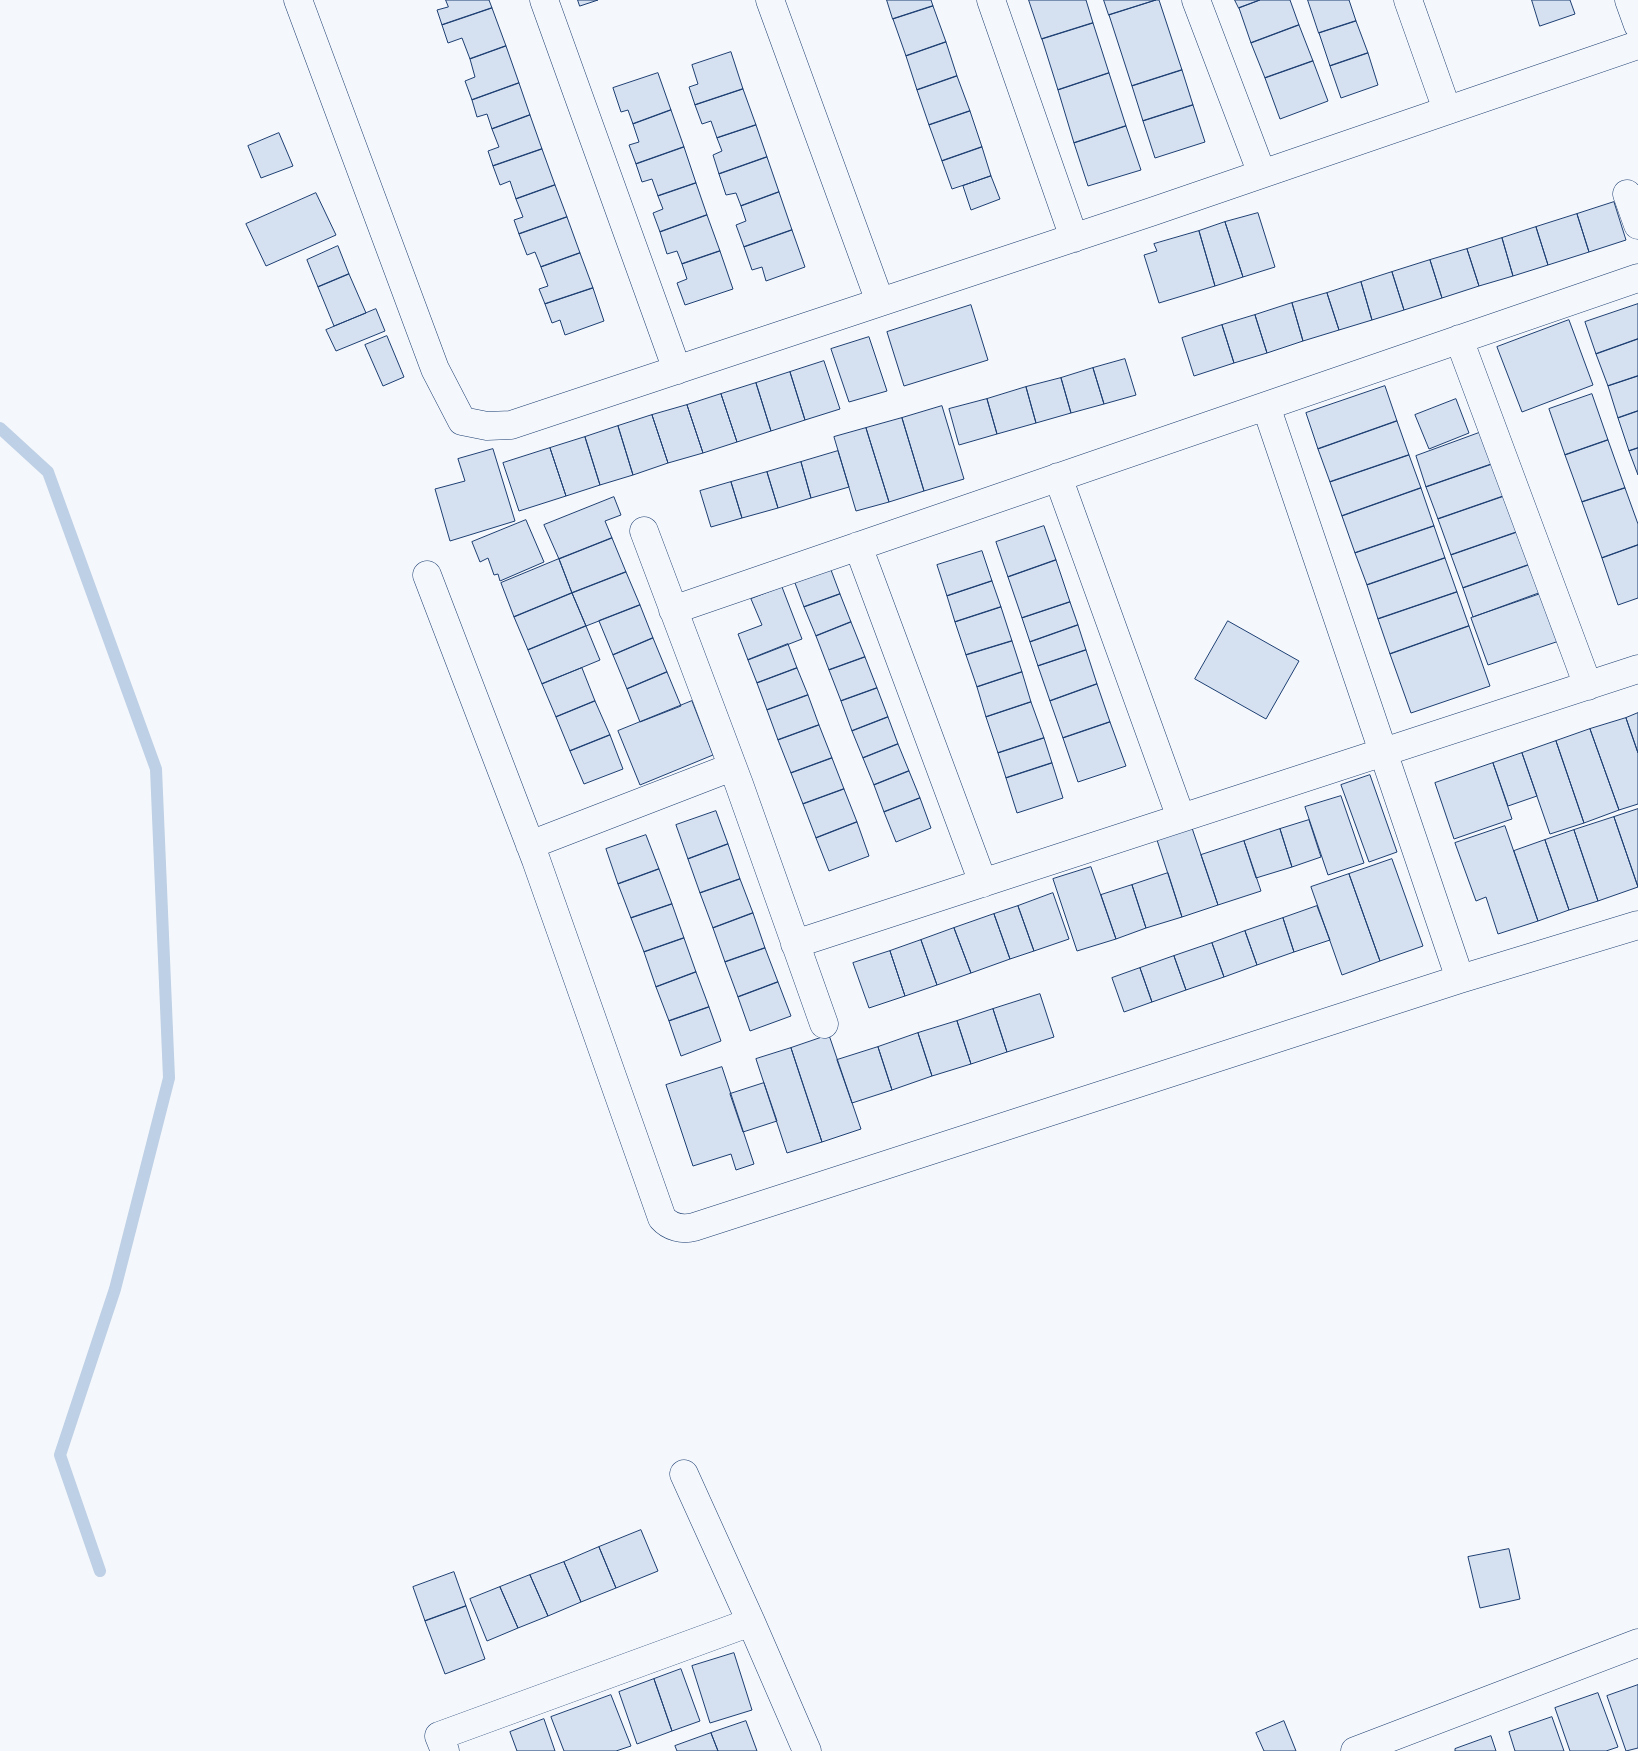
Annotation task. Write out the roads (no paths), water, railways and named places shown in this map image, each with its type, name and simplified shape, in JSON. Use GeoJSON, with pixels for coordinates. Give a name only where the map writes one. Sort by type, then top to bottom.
{"type":"FeatureCollection","features":[{"type":"Feature","properties":{"kind":"street"},"geometry":{"type":"LineString","coordinates":[[298,0],[435,369],[462,421],[487,426],[511,425],[1074,238],[1638,45]]}},
{"type":"Feature","properties":{"kind":"street"},"geometry":{"type":"LineString","coordinates":[[544,0],[677,370]]}},
{"type":"Feature","properties":{"kind":"street"},"geometry":{"type":"LineString","coordinates":[[770,0],[880,302]]}},
{"type":"Feature","properties":{"kind":"street"},"geometry":{"type":"LineString","coordinates":[[990,0],[1074,238]]}},
{"type":"Feature","properties":{"kind":"street"},"geometry":{"type":"LineString","coordinates":[[1196,0],[1262,174]]}},
{"type":"Feature","properties":{"kind":"street"},"geometry":{"type":"LineString","coordinates":[[1408,0],[1447,110]]}},
{"type":"Feature","properties":{"kind":"street"},"geometry":{"type":"LineString","coordinates":[[1629,0],[1638,25]]}},
{"type":"Feature","properties":{"kind":"street"},"geometry":{"type":"LineString","coordinates":[[1627,194],[1638,225]]}},
{"type":"Feature","properties":{"kind":"street"},"geometry":{"type":"LineString","coordinates":[[672,610],[1638,278]]}},
{"type":"Feature","properties":{"kind":"street"},"geometry":{"type":"LineString","coordinates":[[1459,339],[1588,686]]}},
{"type":"Feature","properties":{"kind":"street"},"geometry":{"type":"LineString","coordinates":[[1266,406],[1460,979]]}},
{"type":"Feature","properties":{"kind":"street"},"geometry":{"type":"LineString","coordinates":[[1058,477],[1181,818]]}},
{"type":"Feature","properties":{"kind":"street"},"geometry":{"type":"LineString","coordinates":[[644,531],[824,1024]]}},
{"type":"Feature","properties":{"kind":"street"},"geometry":{"type":"LineString","coordinates":[[858,546],[983,883]]}},
{"type":"Feature","properties":{"kind":"street"},"geometry":{"type":"LineString","coordinates":[[427,574],[533,853],[662,1218],[674,1227],[694,1227],[1460,979],[1638,925]]}},
{"type":"Feature","properties":{"kind":"street"},"geometry":{"type":"LineString","coordinates":[[795,944],[1638,669]]}},
{"type":"Feature","properties":{"kind":"street"},"geometry":{"type":"LineString","coordinates":[[533,853],[735,776]]}},
{"type":"Feature","properties":{"kind":"street"},"geometry":{"type":"LineString","coordinates":[[684,1474],[807,1751]]}},
{"type":"Feature","properties":{"kind":"street"},"geometry":{"type":"LineString","coordinates":[[445,1751],[439,1736],[751,1622]]}},
{"type":"Feature","properties":{"kind":"street"},"geometry":{"type":"LineString","coordinates":[[1355,1751],[1638,1643]]}},
{"type":"Feature","properties":{"kind":"waterway"},"geometry":{"type":"LineString","coordinates":[[0,428],[48,472],[156,769],[169,1078],[115,1289],[60,1455],[100,1571]]}}]}
